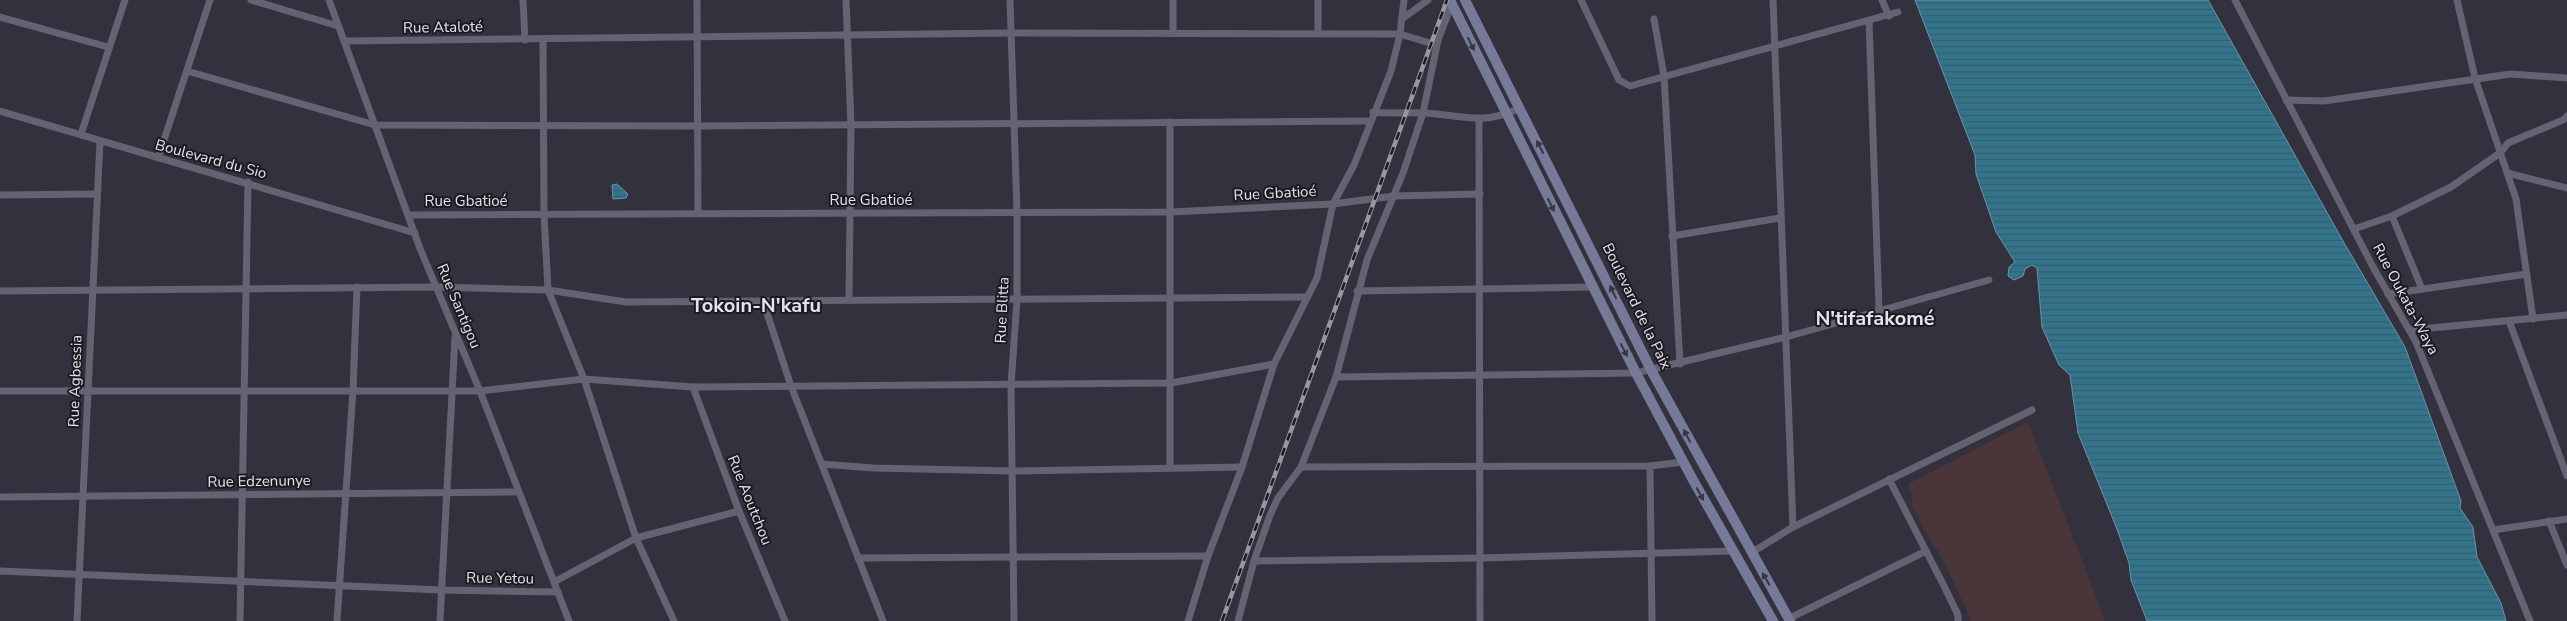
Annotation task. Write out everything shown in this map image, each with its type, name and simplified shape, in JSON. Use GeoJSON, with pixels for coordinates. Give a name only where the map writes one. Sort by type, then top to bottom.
{"type":"FeatureCollection","features":[{"type":"Feature","properties":{"kind":"main road","name":"Boulevard de la Paix"},"geometry":{"type":"LineString","coordinates":[[1465,0],[1651,370],[1789,620]]}},
{"type":"Feature","properties":{"kind":"main road","name":"Boulevard de la Paix"},"geometry":{"type":"LineString","coordinates":[[1451,2],[1636,374],[1683,462],[1774,621]]}},
{"type":"Feature","properties":{"kind":"street"},"geometry":{"type":"LineString","coordinates":[[81,134],[125,0]]}},
{"type":"Feature","properties":{"kind":"street"},"geometry":{"type":"LineString","coordinates":[[158,158],[210,0]]}},
{"type":"Feature","properties":{"kind":"street"},"geometry":{"type":"LineString","coordinates":[[251,0],[338,26]]}},
{"type":"Feature","properties":{"kind":"street","name":"Rue Santigou"},"geometry":{"type":"LineString","coordinates":[[329,0],[415,233],[480,391],[569,621]]}},
{"type":"Feature","properties":{"kind":"street"},"geometry":{"type":"LineString","coordinates":[[523,0],[525,40]]}},
{"type":"Feature","properties":{"kind":"street"},"geometry":{"type":"LineString","coordinates":[[697,0],[698,213]]}},
{"type":"Feature","properties":{"kind":"street"},"geometry":{"type":"LineString","coordinates":[[846,0],[851,124],[849,299]]}},
{"type":"Feature","properties":{"kind":"street","name":"Rue Blitta"},"geometry":{"type":"LineString","coordinates":[[1010,0],[1010,33],[1016,125],[1018,300],[1011,385],[1014,621]]}},
{"type":"Feature","properties":{"kind":"street"},"geometry":{"type":"LineString","coordinates":[[1172,0],[1173,33]]}},
{"type":"Feature","properties":{"kind":"street"},"geometry":{"type":"LineString","coordinates":[[1318,0],[1318,34]]}},
{"type":"Feature","properties":{"kind":"street"},"geometry":{"type":"LineString","coordinates":[[1188,621],[1208,556],[1242,467],[1274,364],[1317,278],[1333,204],[1354,164],[1391,71],[1400,34],[1404,0]]}},
{"type":"Feature","properties":{"kind":"street"},"geometry":{"type":"LineString","coordinates":[[1402,19],[1428,0]]}},
{"type":"Feature","properties":{"kind":"street"},"geometry":{"type":"LineString","coordinates":[[1581,0],[1622,83],[1634,85],[1774,48],[1898,12]]}},
{"type":"Feature","properties":{"kind":"street"},"geometry":{"type":"LineString","coordinates":[[1773,0],[1793,527]]}},
{"type":"Feature","properties":{"kind":"street"},"geometry":{"type":"LineString","coordinates":[[1882,0],[1889,16]]}},
{"type":"Feature","properties":{"kind":"street","name":"Rue Oukata-Waya"},"geometry":{"type":"LineString","coordinates":[[2235,0],[2388,294],[2410,330],[2448,417],[2530,621]]}},
{"type":"Feature","properties":{"kind":"street"},"geometry":{"type":"LineString","coordinates":[[2457,0],[2475,78],[2516,200],[2533,319]]}},
{"type":"Feature","properties":{"kind":"street"},"geometry":{"type":"LineString","coordinates":[[1238,621],[1254,561],[1278,498],[1300,467],[1336,377],[1357,291],[1367,260],[1394,196],[1423,113],[1438,40],[1451,2]]}},
{"type":"Feature","properties":{"kind":"street"},"geometry":{"type":"LineString","coordinates":[[0,17],[108,47]]}},
{"type":"Feature","properties":{"kind":"street"},"geometry":{"type":"LineString","coordinates":[[1654,19],[1664,76],[1680,364]]}},
{"type":"Feature","properties":{"kind":"street"},"geometry":{"type":"LineString","coordinates":[[1869,21],[1879,309]]}},
{"type":"Feature","properties":{"kind":"street","name":"Rue Ataloté"},"geometry":{"type":"LineString","coordinates":[[344,41],[1010,33],[1400,34],[1430,43],[1438,40]]}},
{"type":"Feature","properties":{"kind":"street"},"geometry":{"type":"LineString","coordinates":[[543,39],[544,214],[548,290],[584,379],[636,538],[674,621]]}},
{"type":"Feature","properties":{"kind":"street"},"geometry":{"type":"LineString","coordinates":[[187,71],[376,125],[1016,125],[1370,121]]}},
{"type":"Feature","properties":{"kind":"street"},"geometry":{"type":"LineString","coordinates":[[2286,100],[2324,102],[2511,74],[2567,78]]}},
{"type":"Feature","properties":{"kind":"street"},"geometry":{"type":"LineString","coordinates":[[1374,112],[1423,113],[1479,120],[1506,115],[1520,108]]}},
{"type":"Feature","properties":{"kind":"street","name":"Boulevard du Sio"},"geometry":{"type":"LineString","coordinates":[[0,111],[81,134],[100,142],[248,182],[415,233]]}},
{"type":"Feature","properties":{"kind":"street"},"geometry":{"type":"LineString","coordinates":[[2354,229],[2392,216],[2451,187],[2500,153],[2508,143],[2563,120],[2567,116]]}},
{"type":"Feature","properties":{"kind":"street"},"geometry":{"type":"LineString","coordinates":[[1479,120],[1480,621]]}},
{"type":"Feature","properties":{"kind":"street"},"geometry":{"type":"LineString","coordinates":[[1170,122],[1172,298],[1170,468]]}},
{"type":"Feature","properties":{"kind":"street","name":"Rue Agbessia"},"geometry":{"type":"LineString","coordinates":[[77,621],[84,496],[91,291],[100,142]]}},
{"type":"Feature","properties":{"kind":"street"},"geometry":{"type":"LineString","coordinates":[[2508,173],[2567,188]]}},
{"type":"Feature","properties":{"kind":"street"},"geometry":{"type":"LineString","coordinates":[[240,621],[244,495],[248,182]]}},
{"type":"Feature","properties":{"kind":"street"},"geometry":{"type":"LineString","coordinates":[[0,195],[98,194]]}},
{"type":"Feature","properties":{"kind":"street","name":"Rue Gbatioé"},"geometry":{"type":"LineString","coordinates":[[409,215],[1171,212],[1333,204],[1394,196],[1480,194]]}},
{"type":"Feature","properties":{"kind":"street"},"geometry":{"type":"LineString","coordinates":[[2392,216],[2422,289]]}},
{"type":"Feature","properties":{"kind":"street"},"geometry":{"type":"LineString","coordinates":[[1672,236],[1780,218]]}},
{"type":"Feature","properties":{"kind":"street"},"geometry":{"type":"LineString","coordinates":[[2388,294],[2527,274]]}},
{"type":"Feature","properties":{"kind":"street"},"geometry":{"type":"LineString","coordinates":[[1336,377],[1636,374],[1786,336],[1989,280]]}},
{"type":"Feature","properties":{"kind":"street"},"geometry":{"type":"LineString","coordinates":[[337,621],[344,494],[353,390],[357,287]]}},
{"type":"Feature","properties":{"kind":"street"},"geometry":{"type":"LineString","coordinates":[[0,291],[436,287],[548,290],[626,302],[1306,297]]}},
{"type":"Feature","properties":{"kind":"street"},"geometry":{"type":"LineString","coordinates":[[1357,291],[1479,291],[1592,287]]}},
{"type":"Feature","properties":{"kind":"street"},"geometry":{"type":"LineString","coordinates":[[763,301],[792,386],[883,621]]}},
{"type":"Feature","properties":{"kind":"street"},"geometry":{"type":"LineString","coordinates":[[2410,330],[2567,315]]}},
{"type":"Feature","properties":{"kind":"street"},"geometry":{"type":"LineString","coordinates":[[2509,321],[2567,476]]}},
{"type":"Feature","properties":{"kind":"street"},"geometry":{"type":"LineString","coordinates":[[440,621],[455,334]]}},
{"type":"Feature","properties":{"kind":"street"},"geometry":{"type":"LineString","coordinates":[[0,391],[480,391],[584,379],[693,387],[1171,383],[1274,364]]}},
{"type":"Feature","properties":{"kind":"street","name":"Rue Aoutchou"},"geometry":{"type":"LineString","coordinates":[[693,387],[738,511],[785,621]]}},
{"type":"Feature","properties":{"kind":"street"},"geometry":{"type":"LineString","coordinates":[[1751,553],[1793,527],[2032,410]]}},
{"type":"Feature","properties":{"kind":"street"},"geometry":{"type":"LineString","coordinates":[[1300,467],[1650,466],[1683,462]]}},
{"type":"Feature","properties":{"kind":"street"},"geometry":{"type":"LineString","coordinates":[[822,464],[887,468],[1012,471],[1242,467]]}},
{"type":"Feature","properties":{"kind":"street"},"geometry":{"type":"LineString","coordinates":[[1650,466],[1652,621]]}},
{"type":"Feature","properties":{"kind":"street"},"geometry":{"type":"LineString","coordinates":[[1888,479],[1958,615],[1958,621]]}},
{"type":"Feature","properties":{"kind":"street","name":"Rue Edzenunye"},"geometry":{"type":"LineString","coordinates":[[0,497],[518,492]]}},
{"type":"Feature","properties":{"kind":"street"},"geometry":{"type":"LineString","coordinates":[[554,582],[636,538],[738,511]]}},
{"type":"Feature","properties":{"kind":"street"},"geometry":{"type":"LineString","coordinates":[[2493,530],[2567,519]]}},
{"type":"Feature","properties":{"kind":"street"},"geometry":{"type":"LineString","coordinates":[[2549,521],[2567,565]]}},
{"type":"Feature","properties":{"kind":"street"},"geometry":{"type":"LineString","coordinates":[[1254,561],[1480,558],[1733,550]]}},
{"type":"Feature","properties":{"kind":"street"},"geometry":{"type":"LineString","coordinates":[[1789,620],[1926,551]]}},
{"type":"Feature","properties":{"kind":"street"},"geometry":{"type":"LineString","coordinates":[[858,558],[1208,556]]}},
{"type":"Feature","properties":{"kind":"street","name":"Rue Yetou"},"geometry":{"type":"LineString","coordinates":[[0,571],[442,590],[558,592]]}},
{"type":"Feature","properties":{"kind":"shaded area"},"geometry":{"type":"Polygon","coordinates":[[[2028,422],[2105,621],[1972,621],[1939,552],[1933,546],[1912,506],[1912,495],[1908,484],[2028,422]]]}},
{"type":"Feature","properties":{"kind":"water"},"geometry":{"type":"Polygon","coordinates":[[[1915,0],[2208,0],[2343,241],[2405,347],[2461,501],[2460,508],[2473,527],[2477,557],[2501,603],[2506,621],[2147,621],[2131,580],[2129,563],[2117,529],[2078,433],[2070,375],[2059,365],[2042,327],[2037,268],[2032,265],[2025,269],[2023,276],[2014,280],[2008,276],[2009,267],[2015,262],[1996,232],[1976,174],[1975,155],[1915,0]]]}},
{"type":"Feature","properties":{"kind":"water"},"geometry":{"type":"Polygon","coordinates":[[[617,184],[628,194],[626,198],[613,199],[612,185],[617,184]]]}},
{"type":"Feature","properties":{"kind":"railway"},"geometry":{"type":"LineString","coordinates":[[1222,621],[1447,0]]}},
{"type":"Feature","properties":{"kind":"district","name":"Tokoin-N'kafu"},"geometry":{"type":"Point","coordinates":[756,305]}},
{"type":"Feature","properties":{"kind":"district","name":"N'tifafakomé"},"geometry":{"type":"Point","coordinates":[1875,318]}}]}
